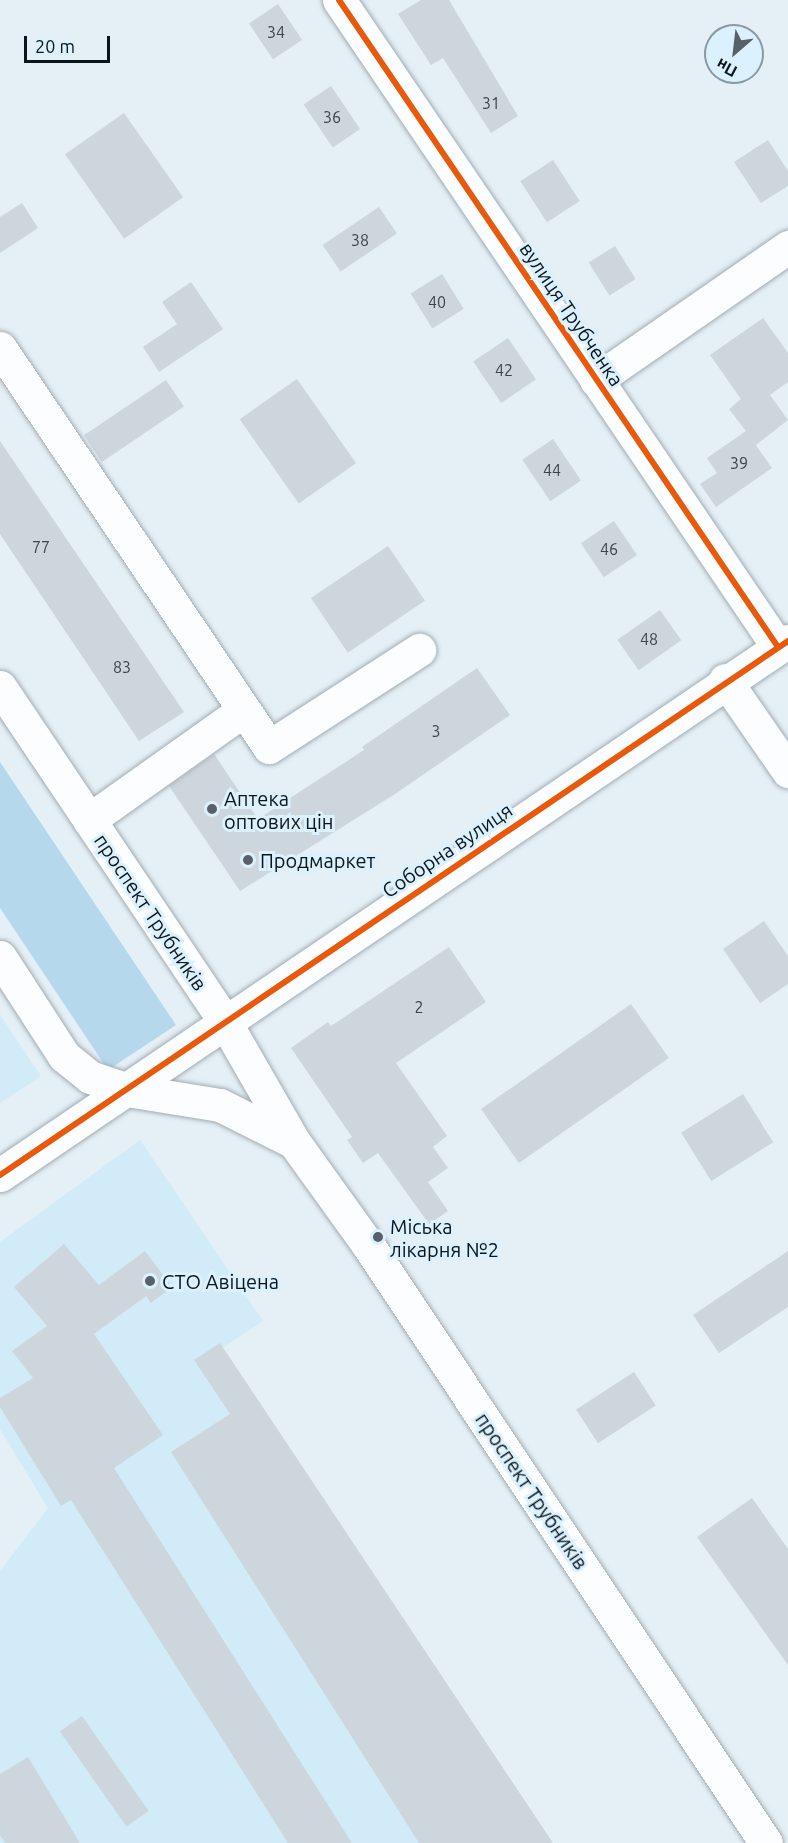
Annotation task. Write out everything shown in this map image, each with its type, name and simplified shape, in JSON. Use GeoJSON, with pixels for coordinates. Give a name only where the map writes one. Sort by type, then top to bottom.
{"type":"FeatureCollection","features":[{"type":"Feature","properties":{"kind":"street","name":"вулиця Трубченка"},"geometry":{"type":"LineString","coordinates":[[343,1],[596,380],[783,644]]}},
{"type":"Feature","properties":{"kind":"street"},"geometry":{"type":"LineString","coordinates":[[596,380],[788,247]]}},
{"type":"Feature","properties":{"kind":"street"},"geometry":{"type":"LineString","coordinates":[[0,348],[268,747],[419,650]]}},
{"type":"Feature","properties":{"kind":"street","name":"Соборна вулиця"},"geometry":{"type":"LineString","coordinates":[[0,1175],[725,680],[783,644]]}},
{"type":"Feature","properties":{"kind":"street"},"geometry":{"type":"LineString","coordinates":[[725,680],[788,771]]}},
{"type":"Feature","properties":{"kind":"street","name":"проспект Трубників"},"geometry":{"type":"LineString","coordinates":[[0,687],[225,1022],[294,1142],[368,1245],[766,1843]]}},
{"type":"Feature","properties":{"kind":"street"},"geometry":{"type":"LineString","coordinates":[[89,820],[244,710]]}},
{"type":"Feature","properties":{"kind":"street","name":"проспект Трубників"},"geometry":{"type":"LineString","coordinates":[[0,957],[64,1056],[90,1077],[127,1090],[220,1105],[294,1142]]}},
{"type":"Feature","properties":{"kind":"shaded area"},"geometry":{"type":"Polygon","coordinates":[[[0,762],[176,1025],[108,1070],[0,908],[0,762]]]}},
{"type":"Feature","properties":{"kind":"shaded area"},"geometry":{"type":"Polygon","coordinates":[[[0,1015],[41,1076],[0,1103],[0,1015]]]}},
{"type":"Feature","properties":{"kind":"shaded area"},"geometry":{"type":"Polygon","coordinates":[[[140,1140],[263,1321],[221,1349],[552,1843],[0,1843],[0,1571],[48,1508],[0,1429],[0,1242],[140,1140]]]}},
{"type":"Feature","properties":{"kind":"building"},"geometry":{"type":"Polygon","coordinates":[[[421,0],[449,0],[518,116],[491,133],[443,58],[431,65],[398,14],[421,0]]]}},
{"type":"Feature","properties":{"kind":"building"},"geometry":{"type":"Polygon","coordinates":[[[278,4],[302,40],[273,59],[249,24],[278,4]]]}},
{"type":"Feature","properties":{"kind":"building"},"geometry":{"type":"Polygon","coordinates":[[[331,86],[360,129],[333,148],[304,104],[331,86]]]}},
{"type":"Feature","properties":{"kind":"building"},"geometry":{"type":"Polygon","coordinates":[[[124,113],[183,197],[124,239],[65,154],[124,113]]]}},
{"type":"Feature","properties":{"kind":"building"},"geometry":{"type":"Polygon","coordinates":[[[768,140],[788,171],[788,186],[761,203],[734,162],[768,140]]]}},
{"type":"Feature","properties":{"kind":"building"},"geometry":{"type":"Polygon","coordinates":[[[553,160],[580,201],[547,222],[520,181],[553,160]]]}},
{"type":"Feature","properties":{"kind":"building"},"geometry":{"type":"Polygon","coordinates":[[[22,203],[38,228],[0,253],[0,217],[22,203]]]}},
{"type":"Feature","properties":{"kind":"building"},"geometry":{"type":"Polygon","coordinates":[[[379,207],[397,234],[341,272],[323,245],[379,207]]]}},
{"type":"Feature","properties":{"kind":"building"},"geometry":{"type":"Polygon","coordinates":[[[615,246],[636,279],[609,296],[589,262],[615,246]]]}},
{"type":"Feature","properties":{"kind":"building"},"geometry":{"type":"Polygon","coordinates":[[[442,274],[464,309],[432,328],[411,294],[442,274]]]}},
{"type":"Feature","properties":{"kind":"building"},"geometry":{"type":"Polygon","coordinates":[[[191,282],[223,329],[159,372],[143,347],[177,324],[162,302],[191,282]]]}},
{"type":"Feature","properties":{"kind":"building"},"geometry":{"type":"Polygon","coordinates":[[[763,318],[788,353],[788,382],[770,395],[788,420],[756,445],[748,434],[772,468],[716,507],[700,484],[717,473],[707,458],[746,431],[729,409],[741,399],[710,355],[763,318]]]}},
{"type":"Feature","properties":{"kind":"building"},"geometry":{"type":"Polygon","coordinates":[[[508,338],[536,379],[501,403],[473,361],[508,338]]]}},
{"type":"Feature","properties":{"kind":"building"},"geometry":{"type":"Polygon","coordinates":[[[297,379],[356,463],[299,504],[240,419],[297,379]]]}},
{"type":"Feature","properties":{"kind":"building"},"geometry":{"type":"Polygon","coordinates":[[[166,380],[184,407],[102,462],[84,435],[166,380]]]}},
{"type":"Feature","properties":{"kind":"building"},"geometry":{"type":"Polygon","coordinates":[[[553,439],[581,480],[550,501],[522,460],[553,439]]]}},
{"type":"Feature","properties":{"kind":"building"},"geometry":{"type":"Polygon","coordinates":[[[0,441],[184,712],[139,741],[0,534],[0,441]]]}},
{"type":"Feature","properties":{"kind":"building"},"geometry":{"type":"Polygon","coordinates":[[[614,521],[637,555],[604,577],[581,543],[614,521]]]}},
{"type":"Feature","properties":{"kind":"building"},"geometry":{"type":"Polygon","coordinates":[[[388,546],[425,601],[348,653],[311,598],[388,546]]]}},
{"type":"Feature","properties":{"kind":"building"},"geometry":{"type":"Polygon","coordinates":[[[660,610],[681,640],[639,670],[617,640],[660,610]]]}},
{"type":"Feature","properties":{"kind":"building"},"geometry":{"type":"Polygon","coordinates":[[[477,668],[510,715],[395,794],[240,891],[169,786],[214,754],[258,819],[364,750],[362,747],[477,668]]]}},
{"type":"Feature","properties":{"kind":"building"},"geometry":{"type":"Polygon","coordinates":[[[764,921],[788,956],[788,984],[760,1003],[723,949],[764,921]]]}},
{"type":"Feature","properties":{"kind":"building"},"geometry":{"type":"Polygon","coordinates":[[[449,947],[486,1002],[396,1063],[447,1136],[433,1147],[448,1168],[428,1182],[448,1211],[429,1224],[378,1153],[363,1163],[347,1140],[352,1137],[291,1048],[328,1022],[331,1026],[449,947]]]}},
{"type":"Feature","properties":{"kind":"building"},"geometry":{"type":"Polygon","coordinates":[[[631,1004],[669,1058],[519,1163],[481,1109],[631,1004]]]}},
{"type":"Feature","properties":{"kind":"building"},"geometry":{"type":"Polygon","coordinates":[[[743,1094],[773,1142],[711,1181],[681,1133],[743,1094]]]}},
{"type":"Feature","properties":{"kind":"building"},"geometry":{"type":"Polygon","coordinates":[[[64,1244],[99,1285],[145,1251],[172,1287],[151,1303],[146,1296],[94,1334],[163,1435],[114,1468],[352,1843],[288,1843],[71,1500],[61,1506],[0,1407],[0,1398],[33,1378],[12,1351],[47,1326],[14,1287],[64,1244]]]}},
{"type":"Feature","properties":{"kind":"building"},"geometry":{"type":"Polygon","coordinates":[[[788,1251],[788,1307],[719,1353],[693,1315],[788,1251]]]}},
{"type":"Feature","properties":{"kind":"building"},"geometry":{"type":"Polygon","coordinates":[[[220,1343],[553,1843],[419,1843],[171,1452],[230,1414],[194,1360],[220,1343]]]}},
{"type":"Feature","properties":{"kind":"building"},"geometry":{"type":"Polygon","coordinates":[[[634,1372],[656,1406],[598,1443],[576,1410],[634,1372]]]}},
{"type":"Feature","properties":{"kind":"building"},"geometry":{"type":"Polygon","coordinates":[[[752,1498],[788,1549],[788,1665],[697,1537],[752,1498]]]}},
{"type":"Feature","properties":{"kind":"building"},"geometry":{"type":"Polygon","coordinates":[[[82,1716],[149,1811],[126,1827],[60,1731],[82,1716]]]}},
{"type":"Feature","properties":{"kind":"building"},"geometry":{"type":"Polygon","coordinates":[[[28,1757],[80,1843],[5,1843],[0,1835],[0,1774],[28,1757]]]}},
{"type":"Feature","properties":{"kind":"cycle path"},"geometry":{"type":"LineString","coordinates":[[339,0],[778,647]]}},
{"type":"Feature","properties":{"kind":"cycle path"},"geometry":{"type":"LineString","coordinates":[[0,1175],[788,641]]}},
{"type":"Feature","properties":{"kind":"place","name":"Аптека оптових цін"},"geometry":{"type":"Point","coordinates":[212,809]}},
{"type":"Feature","properties":{"kind":"place","name":"Продмаркет"},"geometry":{"type":"Point","coordinates":[248,860]}},
{"type":"Feature","properties":{"kind":"place","name":"Міська лікарня №2"},"geometry":{"type":"Point","coordinates":[378,1237]}},
{"type":"Feature","properties":{"kind":"place","name":"СТО Авіцена"},"geometry":{"type":"Point","coordinates":[150,1281]}}]}
